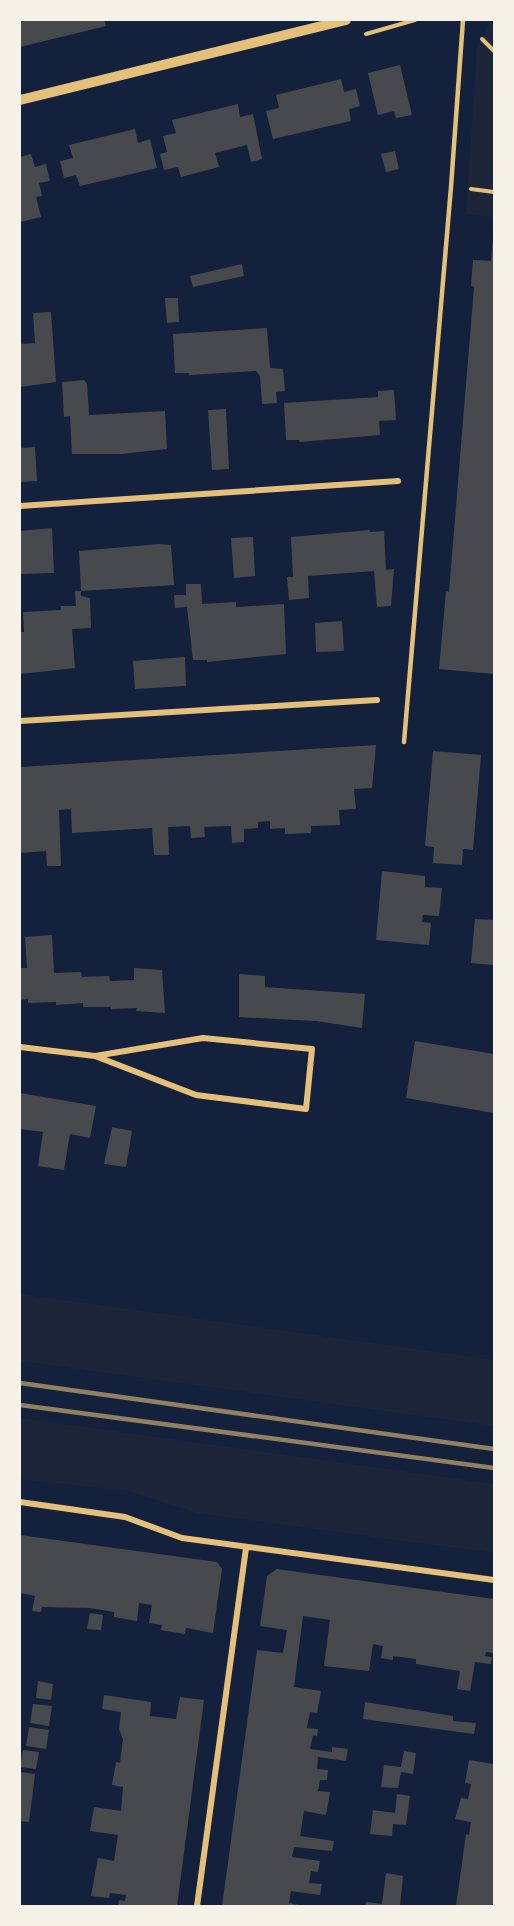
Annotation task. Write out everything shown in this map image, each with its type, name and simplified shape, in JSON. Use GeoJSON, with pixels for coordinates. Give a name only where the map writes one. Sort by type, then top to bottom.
{"type":"FeatureCollection","features":[{"type":"Feature","properties":{"kind":"street"},"geometry":{"type":"LineString","coordinates":[[20,100],[346,20]]}},
{"type":"Feature","properties":{"kind":"street"},"geometry":{"type":"LineString","coordinates":[[20,506],[398,481]]}},
{"type":"Feature","properties":{"kind":"street"},"geometry":{"type":"LineString","coordinates":[[20,721],[377,700]]}},
{"type":"Feature","properties":{"kind":"street"},"geometry":{"type":"LineString","coordinates":[[20,1047],[95,1056],[196,1095],[306,1109],[312,1049],[203,1038],[95,1056]]}},
{"type":"Feature","properties":{"kind":"street"},"geometry":{"type":"LineString","coordinates":[[20,1502],[125,1516],[182,1538],[495,1580]]}},
{"type":"Feature","properties":{"kind":"street"},"geometry":{"type":"LineString","coordinates":[[197,1906],[246,1548]]}},
{"type":"Feature","properties":{"kind":"lane"},"geometry":{"type":"LineString","coordinates":[[404,742],[452,187],[463,20]]}},
{"type":"Feature","properties":{"kind":"shaded area"},"geometry":{"type":"Polygon","coordinates":[[[491,20],[494,20],[494,217],[466,214],[477,48],[491,20]]]}},
{"type":"Feature","properties":{"kind":"shaded area"},"geometry":{"type":"Polygon","coordinates":[[[20,1294],[494,1360],[494,1426],[20,1361],[20,1294]]]}},
{"type":"Feature","properties":{"kind":"shaded area"},"geometry":{"type":"Polygon","coordinates":[[[20,1418],[494,1484],[494,1553],[197,1513],[129,1491],[20,1479],[20,1418]]]}},
{"type":"Feature","properties":{"kind":"building"},"geometry":{"type":"Polygon","coordinates":[[[20,20],[104,20],[106,26],[20,47],[20,20]]]}},
{"type":"Feature","properties":{"kind":"building"},"geometry":{"type":"Polygon","coordinates":[[[400,65],[412,115],[396,118],[394,111],[378,115],[368,73],[400,65]]]}},
{"type":"Feature","properties":{"kind":"building"},"geometry":{"type":"Polygon","coordinates":[[[341,79],[344,92],[356,89],[360,106],[349,109],[351,121],[273,139],[266,111],[279,108],[276,95],[341,79]]]}},
{"type":"Feature","properties":{"kind":"building"},"geometry":{"type":"Polygon","coordinates":[[[238,104],[240,117],[253,114],[262,159],[251,162],[247,145],[215,153],[219,167],[181,177],[178,167],[164,170],[160,154],[167,152],[163,136],[176,133],[172,120],[238,104]]]}},
{"type":"Feature","properties":{"kind":"building"},"geometry":{"type":"Polygon","coordinates":[[[135,129],[138,143],[150,139],[157,168],[80,186],[76,175],[64,178],[60,161],[73,158],[69,145],[135,129]]]}},
{"type":"Feature","properties":{"kind":"building"},"geometry":{"type":"Polygon","coordinates":[[[395,151],[399,169],[386,172],[381,154],[395,151]]]}},
{"type":"Feature","properties":{"kind":"building"},"geometry":{"type":"Polygon","coordinates":[[[31,154],[35,167],[46,164],[50,181],[39,183],[42,196],[36,197],[41,217],[20,222],[20,157],[31,154]]]}},
{"type":"Feature","properties":{"kind":"building"},"geometry":{"type":"Polygon","coordinates":[[[493,239],[494,674],[439,669],[446,591],[449,592],[474,287],[471,286],[473,260],[491,261],[493,239]]]}},
{"type":"Feature","properties":{"kind":"building"},"geometry":{"type":"Polygon","coordinates":[[[242,264],[244,276],[193,287],[190,276],[242,264]]]}},
{"type":"Feature","properties":{"kind":"building"},"geometry":{"type":"Polygon","coordinates":[[[165,298],[178,298],[179,322],[167,323],[165,298]]]}},
{"type":"Feature","properties":{"kind":"building"},"geometry":{"type":"Polygon","coordinates":[[[51,312],[56,382],[20,387],[20,344],[35,343],[33,313],[51,312]]]}},
{"type":"Feature","properties":{"kind":"building"},"geometry":{"type":"Polygon","coordinates":[[[267,328],[270,368],[283,369],[285,391],[276,392],[277,403],[262,404],[260,376],[256,371],[189,375],[189,373],[175,373],[173,334],[267,328]]]}},
{"type":"Feature","properties":{"kind":"building"},"geometry":{"type":"Polygon","coordinates":[[[84,380],[87,384],[89,415],[165,411],[167,449],[121,454],[72,454],[70,416],[64,417],[62,382],[84,380]]]}},
{"type":"Feature","properties":{"kind":"building"},"geometry":{"type":"Polygon","coordinates":[[[394,390],[396,420],[379,421],[380,435],[300,442],[299,440],[286,440],[284,403],[378,397],[378,391],[394,390]]]}},
{"type":"Feature","properties":{"kind":"building"},"geometry":{"type":"Polygon","coordinates":[[[226,409],[229,469],[212,470],[208,410],[226,409]]]}},
{"type":"Feature","properties":{"kind":"building"},"geometry":{"type":"Polygon","coordinates":[[[35,447],[37,481],[20,482],[20,448],[35,447]]]}},
{"type":"Feature","properties":{"kind":"building"},"geometry":{"type":"Polygon","coordinates":[[[52,528],[54,573],[20,574],[20,531],[52,528]]]}},
{"type":"Feature","properties":{"kind":"building"},"geometry":{"type":"Polygon","coordinates":[[[370,530],[370,532],[384,531],[386,570],[394,569],[391,606],[377,607],[374,571],[308,576],[309,598],[289,600],[287,577],[293,577],[291,537],[370,530]]]}},
{"type":"Feature","properties":{"kind":"building"},"geometry":{"type":"Polygon","coordinates":[[[253,537],[255,576],[234,578],[231,538],[253,537]]]}},
{"type":"Feature","properties":{"kind":"building"},"geometry":{"type":"Polygon","coordinates":[[[171,545],[174,585],[81,591],[79,551],[171,545]]]}},
{"type":"Feature","properties":{"kind":"building"},"geometry":{"type":"Polygon","coordinates":[[[186,584],[201,584],[202,604],[236,602],[236,607],[284,604],[286,654],[207,662],[207,660],[193,660],[187,607],[175,608],[174,595],[186,595],[186,584]]]}},
{"type":"Feature","properties":{"kind":"building"},"geometry":{"type":"Polygon","coordinates":[[[75,591],[81,591],[81,596],[90,598],[91,628],[72,629],[75,668],[20,674],[20,632],[24,632],[23,612],[61,610],[61,606],[76,606],[75,591]]]}},
{"type":"Feature","properties":{"kind":"building"},"geometry":{"type":"Polygon","coordinates":[[[342,621],[344,651],[316,652],[315,623],[342,621]]]}},
{"type":"Feature","properties":{"kind":"building"},"geometry":{"type":"Polygon","coordinates":[[[185,657],[186,686],[135,689],[133,661],[185,657]]]}},
{"type":"Feature","properties":{"kind":"building"},"geometry":{"type":"Polygon","coordinates":[[[376,745],[372,788],[354,789],[356,809],[339,810],[340,825],[311,826],[311,833],[285,834],[285,828],[270,829],[270,821],[258,822],[258,828],[244,829],[244,842],[232,843],[231,826],[204,827],[205,837],[191,838],[190,826],[168,827],[169,855],[154,855],[152,828],[72,833],[71,809],[59,810],[61,866],[47,866],[46,851],[20,853],[20,767],[376,745]]]}},
{"type":"Feature","properties":{"kind":"building"},"geometry":{"type":"Polygon","coordinates":[[[433,751],[481,755],[473,850],[463,849],[462,865],[433,863],[434,847],[425,846],[433,751]]]}},
{"type":"Feature","properties":{"kind":"building"},"geometry":{"type":"Polygon","coordinates":[[[382,871],[425,876],[425,887],[442,888],[439,916],[423,915],[422,922],[431,923],[429,945],[376,940],[382,871]]]}},
{"type":"Feature","properties":{"kind":"building"},"geometry":{"type":"Polygon","coordinates":[[[475,919],[494,920],[494,965],[471,963],[475,919]]]}},
{"type":"Feature","properties":{"kind":"building"},"geometry":{"type":"Polygon","coordinates":[[[52,935],[54,973],[81,972],[82,977],[109,976],[110,981],[134,980],[134,968],[162,970],[165,1013],[136,1011],[137,1008],[83,1007],[83,1003],[56,1005],[56,1002],[28,1003],[28,999],[20,1000],[20,968],[27,968],[25,937],[52,935]]]}},
{"type":"Feature","properties":{"kind":"building"},"geometry":{"type":"Polygon","coordinates":[[[239,974],[265,976],[265,987],[365,994],[362,1028],[316,1021],[239,1017],[239,974]]]}},
{"type":"Feature","properties":{"kind":"building"},"geometry":{"type":"Polygon","coordinates":[[[415,1041],[494,1054],[494,1113],[406,1098],[415,1041]]]}},
{"type":"Feature","properties":{"kind":"building"},"geometry":{"type":"Polygon","coordinates":[[[20,1093],[96,1106],[90,1138],[70,1134],[64,1170],[38,1166],[43,1132],[20,1129],[20,1093]]]}},
{"type":"Feature","properties":{"kind":"building"},"geometry":{"type":"Polygon","coordinates":[[[112,1127],[132,1131],[126,1167],[104,1164],[112,1127]]]}},
{"type":"Feature","properties":{"kind":"building"},"geometry":{"type":"Polygon","coordinates":[[[20,1535],[217,1562],[222,1569],[213,1633],[186,1628],[185,1634],[161,1630],[162,1625],[149,1623],[152,1605],[139,1603],[137,1621],[114,1617],[114,1612],[90,1608],[42,1607],[41,1612],[32,1611],[35,1596],[20,1593],[20,1535]]]}},
{"type":"Feature","properties":{"kind":"building"},"geometry":{"type":"Polygon","coordinates":[[[277,1569],[494,1599],[494,1653],[486,1652],[485,1656],[492,1657],[491,1664],[475,1662],[470,1691],[457,1689],[460,1671],[416,1664],[416,1659],[393,1656],[393,1660],[381,1658],[383,1646],[373,1644],[369,1671],[324,1666],[330,1620],[303,1616],[294,1687],[321,1691],[317,1713],[310,1712],[307,1728],[318,1729],[317,1736],[313,1735],[310,1749],[332,1752],[332,1747],[348,1749],[346,1761],[318,1757],[317,1769],[328,1770],[327,1780],[320,1780],[318,1791],[330,1792],[326,1815],[304,1811],[300,1836],[334,1841],[332,1851],[294,1847],[292,1857],[320,1861],[318,1872],[311,1871],[309,1883],[322,1884],[320,1895],[291,1891],[289,1903],[304,1906],[222,1906],[257,1650],[283,1653],[287,1630],[260,1626],[267,1576],[277,1569]]]}},
{"type":"Feature","properties":{"kind":"building"},"geometry":{"type":"Polygon","coordinates":[[[90,1613],[103,1615],[101,1630],[87,1629],[90,1613]]]}},
{"type":"Feature","properties":{"kind":"building"},"geometry":{"type":"Polygon","coordinates":[[[38,1681],[53,1684],[51,1700],[36,1698],[38,1681]]]}},
{"type":"Feature","properties":{"kind":"building"},"geometry":{"type":"Polygon","coordinates":[[[104,1695],[151,1702],[150,1716],[176,1719],[180,1697],[204,1700],[177,1906],[118,1906],[119,1900],[125,1901],[126,1895],[110,1893],[109,1898],[91,1896],[98,1858],[114,1861],[118,1835],[90,1831],[94,1807],[121,1811],[123,1787],[112,1785],[116,1762],[120,1763],[123,1739],[119,1729],[121,1712],[102,1709],[104,1695]]]}},
{"type":"Feature","properties":{"kind":"building"},"geometry":{"type":"Polygon","coordinates":[[[365,1702],[453,1716],[453,1721],[476,1723],[474,1734],[363,1719],[365,1702]]]}},
{"type":"Feature","properties":{"kind":"building"},"geometry":{"type":"Polygon","coordinates":[[[33,1704],[52,1706],[49,1726],[30,1723],[33,1704]]]}},
{"type":"Feature","properties":{"kind":"building"},"geometry":{"type":"Polygon","coordinates":[[[29,1727],[49,1730],[46,1749],[26,1746],[29,1727]]]}},
{"type":"Feature","properties":{"kind":"building"},"geometry":{"type":"Polygon","coordinates":[[[23,1750],[39,1752],[36,1769],[20,1767],[23,1750]]]}},
{"type":"Feature","properties":{"kind":"building"},"geometry":{"type":"Polygon","coordinates":[[[404,1751],[416,1753],[413,1774],[401,1772],[398,1788],[381,1787],[384,1765],[401,1767],[404,1751]]]}},
{"type":"Feature","properties":{"kind":"building"},"geometry":{"type":"Polygon","coordinates":[[[469,1760],[494,1764],[494,1906],[456,1906],[466,1834],[469,1835],[471,1822],[455,1819],[461,1798],[468,1799],[471,1784],[465,1783],[469,1760]]]}},
{"type":"Feature","properties":{"kind":"building"},"geometry":{"type":"Polygon","coordinates":[[[20,1772],[35,1774],[29,1822],[20,1821],[20,1772]]]}},
{"type":"Feature","properties":{"kind":"building"},"geometry":{"type":"Polygon","coordinates":[[[397,1794],[410,1796],[406,1825],[393,1824],[392,1836],[370,1834],[373,1810],[395,1813],[397,1794]]]}},
{"type":"Feature","properties":{"kind":"building"},"geometry":{"type":"Polygon","coordinates":[[[386,1873],[403,1876],[400,1906],[365,1906],[366,1902],[382,1904],[386,1873]]]}},
{"type":"Feature","properties":{"kind":"railway"},"geometry":{"type":"LineString","coordinates":[[20,1383],[494,1449]]}},
{"type":"Feature","properties":{"kind":"railway"},"geometry":{"type":"LineString","coordinates":[[20,1405],[494,1468]]}}]}
